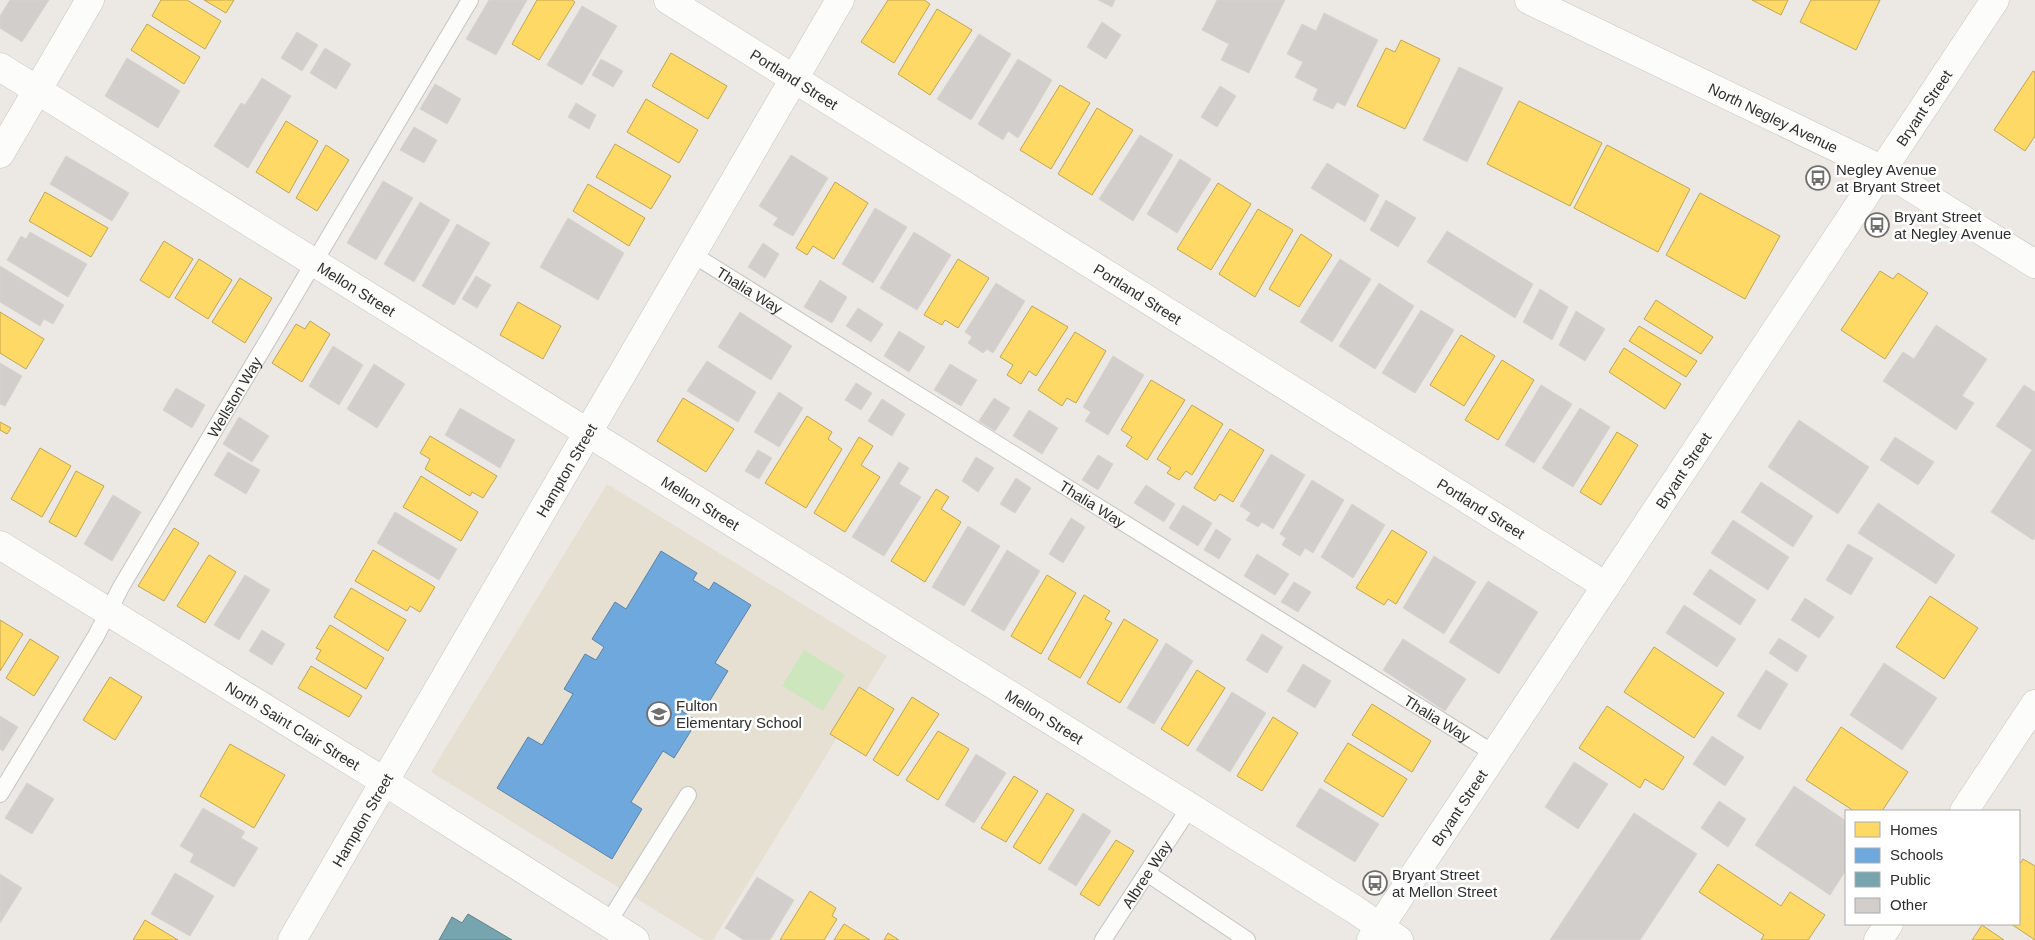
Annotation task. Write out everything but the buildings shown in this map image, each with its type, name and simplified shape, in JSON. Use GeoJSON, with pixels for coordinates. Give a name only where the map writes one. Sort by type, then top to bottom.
{"type":"FeatureCollection","features":[{"type":"Feature","properties":{"kind":"street"},"geometry":{"type":"LineString","coordinates":[[0,154],[90,0]]}},
{"type":"Feature","properties":{"kind":"street","name":"Portland Street"},"geometry":{"type":"LineString","coordinates":[[668,0],[1606,586]]}},
{"type":"Feature","properties":{"kind":"street","name":"Hampton Street"},"geometry":{"type":"LineString","coordinates":[[292,940],[840,0]]}},
{"type":"Feature","properties":{"kind":"street","name":"North Negley Avenue"},"geometry":{"type":"LineString","coordinates":[[1530,0],[1883,170],[2035,264]]}},
{"type":"Feature","properties":{"kind":"street","name":"Bryant Street"},"geometry":{"type":"LineString","coordinates":[[1383,936],[1494,754],[1996,0]]}},
{"type":"Feature","properties":{"kind":"street","name":"Mellon Street"},"geometry":{"type":"LineString","coordinates":[[0,67],[1354,910],[1383,936]]}},
{"type":"Feature","properties":{"kind":"street","name":"North Saint Clair Street"},"geometry":{"type":"LineString","coordinates":[[0,544],[385,782],[635,940]]}},
{"type":"Feature","properties":{"kind":"street"},"geometry":{"type":"LineString","coordinates":[[1965,810],[2035,704]]}},
{"type":"Feature","properties":{"kind":"street"},"geometry":{"type":"LineString","coordinates":[[1878,940],[1888,925]]}},
{"type":"Feature","properties":{"kind":"lane","name":"Wellston Way"},"geometry":{"type":"LineString","coordinates":[[0,794],[96,636],[121,587],[470,0]]}},
{"type":"Feature","properties":{"kind":"lane","name":"Thalia Way"},"geometry":{"type":"LineString","coordinates":[[692,254],[1494,754]]}},
{"type":"Feature","properties":{"kind":"lane"},"geometry":{"type":"LineString","coordinates":[[608,923],[688,796]]}},
{"type":"Feature","properties":{"kind":"lane","name":"Albree Way"},"geometry":{"type":"LineString","coordinates":[[1103,940],[1190,807]]}},
{"type":"Feature","properties":{"kind":"lane"},"geometry":{"type":"LineString","coordinates":[[1147,873],[1247,940]]}},
{"type":"Feature","properties":{"kind":"shaded area","name":"Fulton Elementary School"},"geometry":{"type":"Polygon","coordinates":[[[607,484],[887,656],[713,940],[704,940],[431,772],[607,484]]]}},
{"type":"Feature","properties":{"kind":"green space"},"geometry":{"type":"Polygon","coordinates":[[[804,650],[845,675],[823,711],[782,686],[804,650]]]}},
{"type":"Feature","properties":{"kind":"place","name":"Negley Avenue at Bryant Street"},"geometry":{"type":"Point","coordinates":[1818,178]}},
{"type":"Feature","properties":{"kind":"place","name":"Bryant Street at Negley Avenue"},"geometry":{"type":"Point","coordinates":[1877,225]}},
{"type":"Feature","properties":{"kind":"place","name":"Fulton Elementary School"},"geometry":{"type":"Point","coordinates":[659,714]}},
{"type":"Feature","properties":{"kind":"place","name":"Bryant Street at Mellon Street"},"geometry":{"type":"Point","coordinates":[1375,883]}}]}
